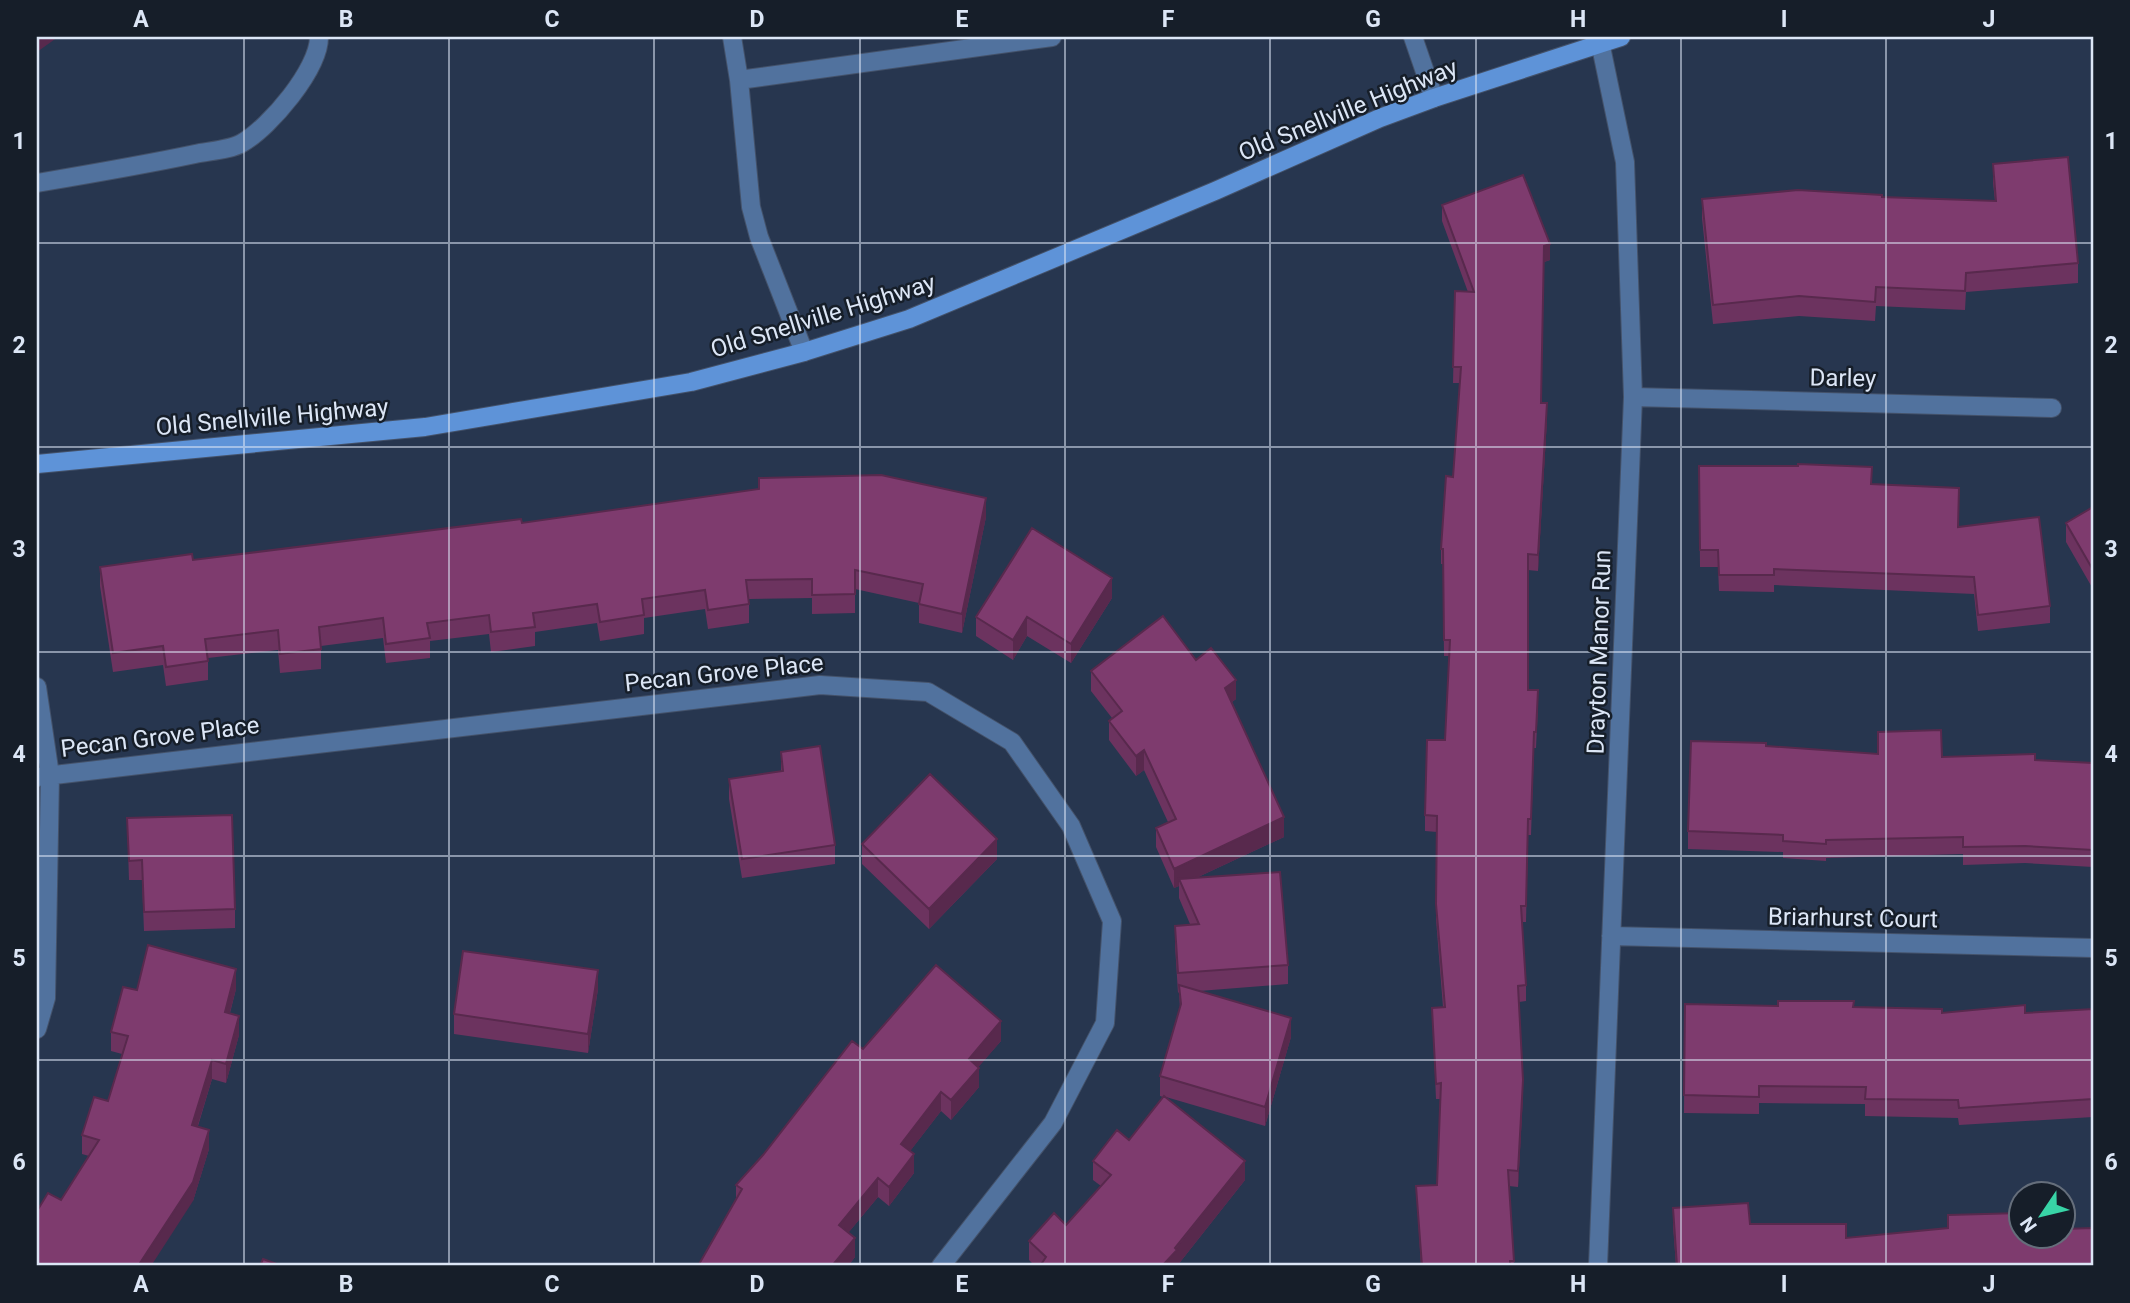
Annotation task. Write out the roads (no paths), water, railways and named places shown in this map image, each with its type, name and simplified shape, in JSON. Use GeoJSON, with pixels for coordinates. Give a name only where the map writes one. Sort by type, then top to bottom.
{"type":"FeatureCollection","features":[{"type":"Feature","properties":{"kind":"street"},"geometry":{"type":"LineString","coordinates":[[37,183],[139,166],[241,144],[272,118],[298,87],[319,46],[319,37]]}},
{"type":"Feature","properties":{"kind":"street"},"geometry":{"type":"LineString","coordinates":[[732,37],[739,80],[751,208],[759,237],[804,352]]}},
{"type":"Feature","properties":{"kind":"street"},"geometry":{"type":"LineString","coordinates":[[739,80],[1052,37]]}},
{"type":"Feature","properties":{"kind":"street"},"geometry":{"type":"LineString","coordinates":[[1413,37],[1434,98]]}},
{"type":"Feature","properties":{"kind":"street","name":"Old Snellville Highway"},"geometry":{"type":"LineString","coordinates":[[37,464],[438,425],[691,382],[804,352],[909,319],[1215,191],[1380,118],[1622,37]]}},
{"type":"Feature","properties":{"kind":"street","name":"Drayton Manor Run"},"geometry":{"type":"LineString","coordinates":[[1598,1266],[1633,397],[1625,162],[1600,43]]}},
{"type":"Feature","properties":{"kind":"street","name":"Darley"},"geometry":{"type":"LineString","coordinates":[[1633,397],[2052,408]]}},
{"type":"Feature","properties":{"kind":"street","name":"Pecan Grove Place"},"geometry":{"type":"LineString","coordinates":[[43,776],[820,685],[928,692],[1012,742],[1071,827],[1112,921],[1105,1023],[1053,1123],[941,1266]]}},
{"type":"Feature","properties":{"kind":"street"},"geometry":{"type":"LineString","coordinates":[[37,687],[43,776],[46,998],[37,1029]]}},
{"type":"Feature","properties":{"kind":"street","name":"Briarhurst Court"},"geometry":{"type":"LineString","coordinates":[[1611,936],[2093,948]]}}]}
